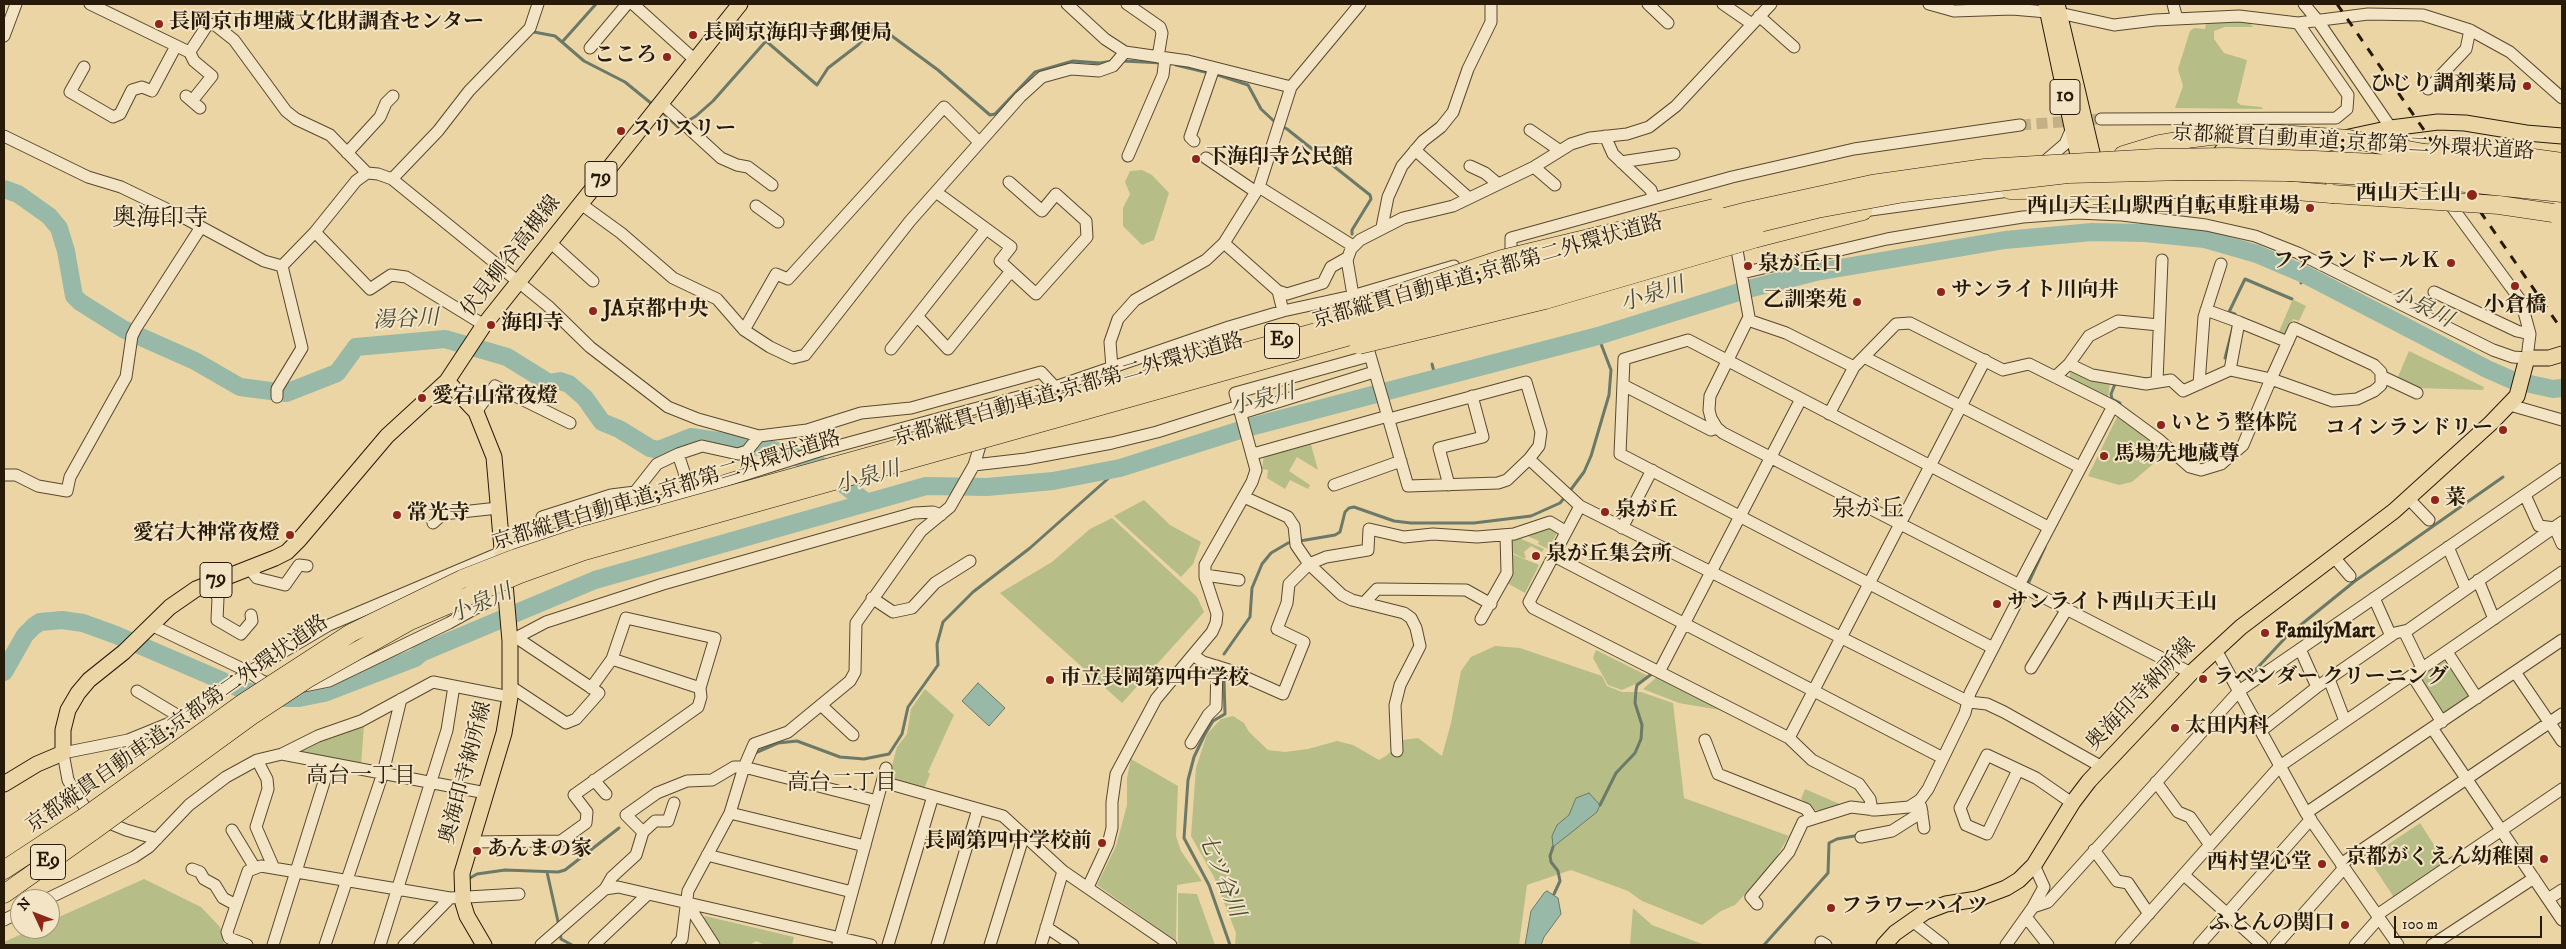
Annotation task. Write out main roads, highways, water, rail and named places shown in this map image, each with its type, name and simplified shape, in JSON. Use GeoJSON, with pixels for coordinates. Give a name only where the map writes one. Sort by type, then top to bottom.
{"type":"FeatureCollection","features":[{"type":"Feature","properties":{"kind":"highway"},"geometry":{"type":"LineString","coordinates":[[2123,156],[2159,144],[2194,138],[2228,134],[2308,134],[2349,139],[2424,153],[2533,158],[2562,162]]}},
{"type":"Feature","properties":{"kind":"highway","name":"京都縦貫自動車道;京都第二外環状道路"},"geometry":{"type":"LineString","coordinates":[[4,894],[88,824],[243,703],[306,660],[351,633],[462,579],[579,537],[1374,316],[1553,262],[1748,211],[1872,184],[1985,168],[2073,161],[2228,156],[2434,166],[2562,178]]}},
{"type":"Feature","properties":{"kind":"highway"},"geometry":{"type":"LineString","coordinates":[[2085,167],[2332,186],[2400,200],[2415,206],[2469,213],[2558,214]]}},
{"type":"Feature","properties":{"kind":"highway"},"geometry":{"type":"LineString","coordinates":[[1182,369],[1396,293],[1502,259],[1768,196],[1862,179],[1965,171]]}},
{"type":"Feature","properties":{"kind":"highway","name":"京都縦貫自動車道;京都第二外環状道路"},"geometry":{"type":"LineString","coordinates":[[4,870],[88,824],[307,679],[410,620],[467,594],[584,551],[1706,236],[1817,210],[1959,185],[2068,174],[2187,171],[2279,172],[2427,179],[2562,193]]}},
{"type":"Feature","properties":{"kind":"highway"},"geometry":{"type":"LineString","coordinates":[[2010,190],[2272,189],[2332,186]]}},
{"type":"Feature","properties":{"kind":"highway"},"geometry":{"type":"LineString","coordinates":[[1296,351],[1316,357],[1545,300],[1757,238],[1863,211]]}},
{"type":"Feature","properties":{"kind":"main road","name":"伏見柳谷高槻線"},"geometry":{"type":"LineString","coordinates":[[4,784],[37,764],[63,754],[63,730],[68,710],[78,693],[89,680],[124,652],[177,603],[196,589],[275,558],[292,547],[387,436],[447,381],[484,325],[740,4]]}},
{"type":"Feature","properties":{"kind":"main road","name":"10"},"geometry":{"type":"LineString","coordinates":[[2052,8],[2072,128],[2085,167]]}},
{"type":"Feature","properties":{"kind":"main road","name":"10"},"geometry":{"type":"LineString","coordinates":[[2052,8],[2085,167]]}},
{"type":"Feature","properties":{"kind":"main road"},"geometry":{"type":"LineString","coordinates":[[2085,167],[2123,156],[2218,151],[2340,139],[2391,128],[2438,122],[2465,123],[2526,133],[2562,136]]}},
{"type":"Feature","properties":{"kind":"main road"},"geometry":{"type":"LineString","coordinates":[[2281,160],[2340,139]]}},
{"type":"Feature","properties":{"kind":"main road"},"geometry":{"type":"LineString","coordinates":[[2085,167],[2211,177]]}},
{"type":"Feature","properties":{"kind":"main road","name":"奥海印寺納所線"},"geometry":{"type":"LineString","coordinates":[[1884,945],[1911,920],[1925,912],[1946,904],[1977,899],[2006,888],[2019,880],[2034,865],[2072,804],[2102,767],[2191,673],[2241,627],[2408,498],[2513,400],[2526,361],[2562,354]]}},
{"type":"Feature","properties":{"kind":"main road","name":"奥海印寺納所線"},"geometry":{"type":"LineString","coordinates":[[447,381],[476,412],[494,457],[504,551],[505,596],[512,638],[510,691],[504,733],[456,897],[484,945]]}},
{"type":"Feature","properties":{"kind":"waterway"},"geometry":{"type":"LineString","coordinates":[[563,41],[596,4]]}},
{"type":"Feature","properties":{"kind":"waterway"},"geometry":{"type":"LineString","coordinates":[[737,17],[737,21],[766,41],[817,85],[828,68],[858,45],[877,25],[938,70],[990,115],[995,114],[1035,72],[1073,61],[1100,63],[1113,61]]}},
{"type":"Feature","properties":{"kind":"waterway"},"geometry":{"type":"LineString","coordinates":[[534,32],[555,36],[584,61],[625,82],[652,104]]}},
{"type":"Feature","properties":{"kind":"waterway"},"geometry":{"type":"LineString","coordinates":[[663,113],[678,127],[696,116],[713,101],[766,41]]}},
{"type":"Feature","properties":{"kind":"waterway"},"geometry":{"type":"LineString","coordinates":[[1122,61],[1163,63]]}},
{"type":"Feature","properties":{"kind":"waterway"},"geometry":{"type":"LineString","coordinates":[[1176,65],[1209,73]]}},
{"type":"Feature","properties":{"kind":"waterway"},"geometry":{"type":"LineString","coordinates":[[1215,74],[1248,85],[1261,109],[1276,123],[1287,129],[1370,195],[1371,199],[1352,230],[1352,234]]}},
{"type":"Feature","properties":{"kind":"waterway","name":"湯谷川"},"geometry":{"type":"LineString","coordinates":[[4,189],[18,194],[49,216],[59,228],[66,251],[74,296],[80,302],[123,329],[195,361],[240,387],[286,393],[337,373],[356,347],[445,339],[507,357],[549,383],[560,381],[569,384],[585,398],[602,422],[619,429],[650,448],[658,450],[691,437],[766,448],[817,463],[867,503]]}},
{"type":"Feature","properties":{"kind":"waterway","name":"小泉川"},"geometry":{"type":"LineString","coordinates":[[4,672],[25,635],[34,626],[40,622],[62,620],[83,623],[116,635],[246,691],[278,698],[299,698],[324,693],[415,658],[421,653],[595,580],[926,486],[987,487],[1053,481],[1120,468],[1250,427],[1598,336],[1752,288],[1816,272],[2005,240],[2092,232],[2145,233],[2205,239],[2257,254],[2306,275],[2487,369],[2512,380],[2553,389],[2562,388]]}},
{"type":"Feature","properties":{"kind":"waterway"},"geometry":{"type":"LineString","coordinates":[[2301,283],[2306,275]]}},
{"type":"Feature","properties":{"kind":"waterway"},"geometry":{"type":"LineString","coordinates":[[2235,314],[2229,312],[2245,279],[2292,299]]}},
{"type":"Feature","properties":{"kind":"waterway"},"geometry":{"type":"LineString","coordinates":[[2225,358],[2233,327]]}},
{"type":"Feature","properties":{"kind":"waterway"},"geometry":{"type":"LineString","coordinates":[[1569,492],[1584,472],[1591,456],[1609,395],[1611,370],[1598,336]]}},
{"type":"Feature","properties":{"kind":"waterway"},"geometry":{"type":"LineString","coordinates":[[1432,364],[1436,379]]}},
{"type":"Feature","properties":{"kind":"waterway"},"geometry":{"type":"LineString","coordinates":[[2115,384],[2111,394],[2112,399],[2120,403]]}},
{"type":"Feature","properties":{"kind":"waterway"},"geometry":{"type":"LineString","coordinates":[[755,753],[778,743],[797,741],[840,757],[864,759],[889,754],[902,734],[908,707],[938,665],[937,644],[943,622],[973,592],[1030,548],[1120,468]]}},
{"type":"Feature","properties":{"kind":"waterway"},"geometry":{"type":"LineString","coordinates":[[2246,680],[2287,636],[2355,581],[2503,477]]}},
{"type":"Feature","properties":{"kind":"waterway"},"geometry":{"type":"LineString","coordinates":[[1224,654],[1250,617],[1252,588],[1262,564],[1271,553],[1288,543],[1335,535],[1340,532],[1345,512],[1349,508],[1354,507],[1394,521],[1411,523],[1474,523],[1531,516],[1560,503],[1565,497]]}},
{"type":"Feature","properties":{"kind":"waterway"},"geometry":{"type":"LineString","coordinates":[[2029,582],[2045,547]]}},
{"type":"Feature","properties":{"kind":"waterway"},"geometry":{"type":"LineString","coordinates":[[1600,805],[1616,773],[1635,753],[1641,739],[1642,725],[1635,703],[1636,690],[1637,685],[1653,673]]}},
{"type":"Feature","properties":{"kind":"waterway","name":"七ツ谷川"},"geometry":{"type":"LineString","coordinates":[[1224,680],[1225,714],[1213,721],[1205,734],[1194,757],[1188,780],[1184,838],[1209,885],[1230,945]]}},
{"type":"Feature","properties":{"kind":"waterway"},"geometry":{"type":"LineString","coordinates":[[470,878],[477,874],[505,870],[558,872],[565,870],[619,828]]}},
{"type":"Feature","properties":{"kind":"waterway"},"geometry":{"type":"LineString","coordinates":[[1764,945],[1828,873],[1829,843],[1837,839],[1860,835]]}},
{"type":"Feature","properties":{"kind":"waterway"},"geometry":{"type":"LineString","coordinates":[[1553,847],[1550,856],[1551,862],[1558,871],[1560,881],[1554,894]]}},
{"type":"Feature","properties":{"kind":"waterway"},"geometry":{"type":"LineString","coordinates":[[547,872],[559,926]]}},
{"type":"Feature","properties":{"kind":"waterway"},"geometry":{"type":"LineString","coordinates":[[560,932],[561,939],[572,945]]}},
{"type":"Feature","properties":{"kind":"tunnel"},"geometry":{"type":"LineString","coordinates":[[2020,125],[2101,119]]}},
{"type":"Feature","properties":{"kind":"railway"},"geometry":{"type":"LineString","coordinates":[[2337,4],[2562,330]]}},
{"type":"Feature","properties":{"kind":"place","name":"長岡京市埋蔵文化財調査センター"},"geometry":{"type":"Point","coordinates":[159,24]}},
{"type":"Feature","properties":{"kind":"place","name":"長岡京海印寺郵便局"},"geometry":{"type":"Point","coordinates":[693,35]}},
{"type":"Feature","properties":{"kind":"place","name":"こころ"},"geometry":{"type":"Point","coordinates":[667,57]}},
{"type":"Feature","properties":{"kind":"place","name":"ひじり調剤薬局"},"geometry":{"type":"Point","coordinates":[2527,86]}},
{"type":"Feature","properties":{"kind":"place","name":"スリスリー"},"geometry":{"type":"Point","coordinates":[621,131]}},
{"type":"Feature","properties":{"kind":"place","name":"下海印寺公民館"},"geometry":{"type":"Point","coordinates":[1196,159]}},
{"type":"Feature","properties":{"kind":"place","name":"西山天王山"},"geometry":{"type":"Point","coordinates":[2472,195]}},
{"type":"Feature","properties":{"kind":"place","name":"西山天王山駅西自転車駐車場"},"geometry":{"type":"Point","coordinates":[2310,208]}},
{"type":"Feature","properties":{"kind":"place","name":"ファランドールＫ"},"geometry":{"type":"Point","coordinates":[2451,263]}},
{"type":"Feature","properties":{"kind":"place","name":"泉が丘口"},"geometry":{"type":"Point","coordinates":[1748,266]}},
{"type":"Feature","properties":{"kind":"place","name":"小倉橋"},"geometry":{"type":"Point","coordinates":[2515,286]}},
{"type":"Feature","properties":{"kind":"place","name":"サンライト川向井"},"geometry":{"type":"Point","coordinates":[1941,292]}},
{"type":"Feature","properties":{"kind":"place","name":"乙訓楽苑"},"geometry":{"type":"Point","coordinates":[1857,302]}},
{"type":"Feature","properties":{"kind":"place","name":"JA京都中央"},"geometry":{"type":"Point","coordinates":[593,311]}},
{"type":"Feature","properties":{"kind":"place","name":"海印寺"},"geometry":{"type":"Point","coordinates":[491,325]}},
{"type":"Feature","properties":{"kind":"place","name":"愛宕山常夜燈"},"geometry":{"type":"Point","coordinates":[422,398]}},
{"type":"Feature","properties":{"kind":"place","name":"いとう整体院"},"geometry":{"type":"Point","coordinates":[2161,425]}},
{"type":"Feature","properties":{"kind":"place","name":"コインランドリー"},"geometry":{"type":"Point","coordinates":[2503,430]}},
{"type":"Feature","properties":{"kind":"place","name":"馬場先地蔵尊"},"geometry":{"type":"Point","coordinates":[2104,456]}},
{"type":"Feature","properties":{"kind":"place","name":"菜"},"geometry":{"type":"Point","coordinates":[2435,500]}},
{"type":"Feature","properties":{"kind":"place","name":"泉が丘"},"geometry":{"type":"Point","coordinates":[1605,512]}},
{"type":"Feature","properties":{"kind":"place","name":"常光寺"},"geometry":{"type":"Point","coordinates":[397,515]}},
{"type":"Feature","properties":{"kind":"place","name":"愛宕大神常夜燈"},"geometry":{"type":"Point","coordinates":[290,535]}},
{"type":"Feature","properties":{"kind":"place","name":"泉が丘集会所"},"geometry":{"type":"Point","coordinates":[1536,556]}},
{"type":"Feature","properties":{"kind":"place","name":"サンライト西山天王山"},"geometry":{"type":"Point","coordinates":[1997,604]}},
{"type":"Feature","properties":{"kind":"place","name":"FamilyMart"},"geometry":{"type":"Point","coordinates":[2265,633]}},
{"type":"Feature","properties":{"kind":"place","name":"ラベンダー クリーニング"},"geometry":{"type":"Point","coordinates":[2203,679]}},
{"type":"Feature","properties":{"kind":"place","name":"市立長岡第四中学校"},"geometry":{"type":"Point","coordinates":[1050,680]}},
{"type":"Feature","properties":{"kind":"place","name":"太田内科"},"geometry":{"type":"Point","coordinates":[2175,728]}},
{"type":"Feature","properties":{"kind":"place","name":"長岡第四中学校前"},"geometry":{"type":"Point","coordinates":[1102,843]}},
{"type":"Feature","properties":{"kind":"place","name":"あんまの家"},"geometry":{"type":"Point","coordinates":[477,851]}},
{"type":"Feature","properties":{"kind":"place","name":"京都がくえん幼稚園"},"geometry":{"type":"Point","coordinates":[2544,859]}},
{"type":"Feature","properties":{"kind":"place","name":"西村望心堂"},"geometry":{"type":"Point","coordinates":[2322,864]}},
{"type":"Feature","properties":{"kind":"place","name":"フラワーハイツ"},"geometry":{"type":"Point","coordinates":[1831,908]}},
{"type":"Feature","properties":{"kind":"place","name":"ふとんの関口"},"geometry":{"type":"Point","coordinates":[2345,925]}},
{"type":"Feature","properties":{"kind":"district","name":"奥海印寺"},"geometry":{"type":"Point","coordinates":[160,220]}},
{"type":"Feature","properties":{"kind":"district","name":"泉が丘"},"geometry":{"type":"Point","coordinates":[1868,511]}},
{"type":"Feature","properties":{"kind":"district","name":"高台一丁目"},"geometry":{"type":"Point","coordinates":[361,777]}},
{"type":"Feature","properties":{"kind":"district","name":"高台二丁目"},"geometry":{"type":"Point","coordinates":[842,784]}}]}
